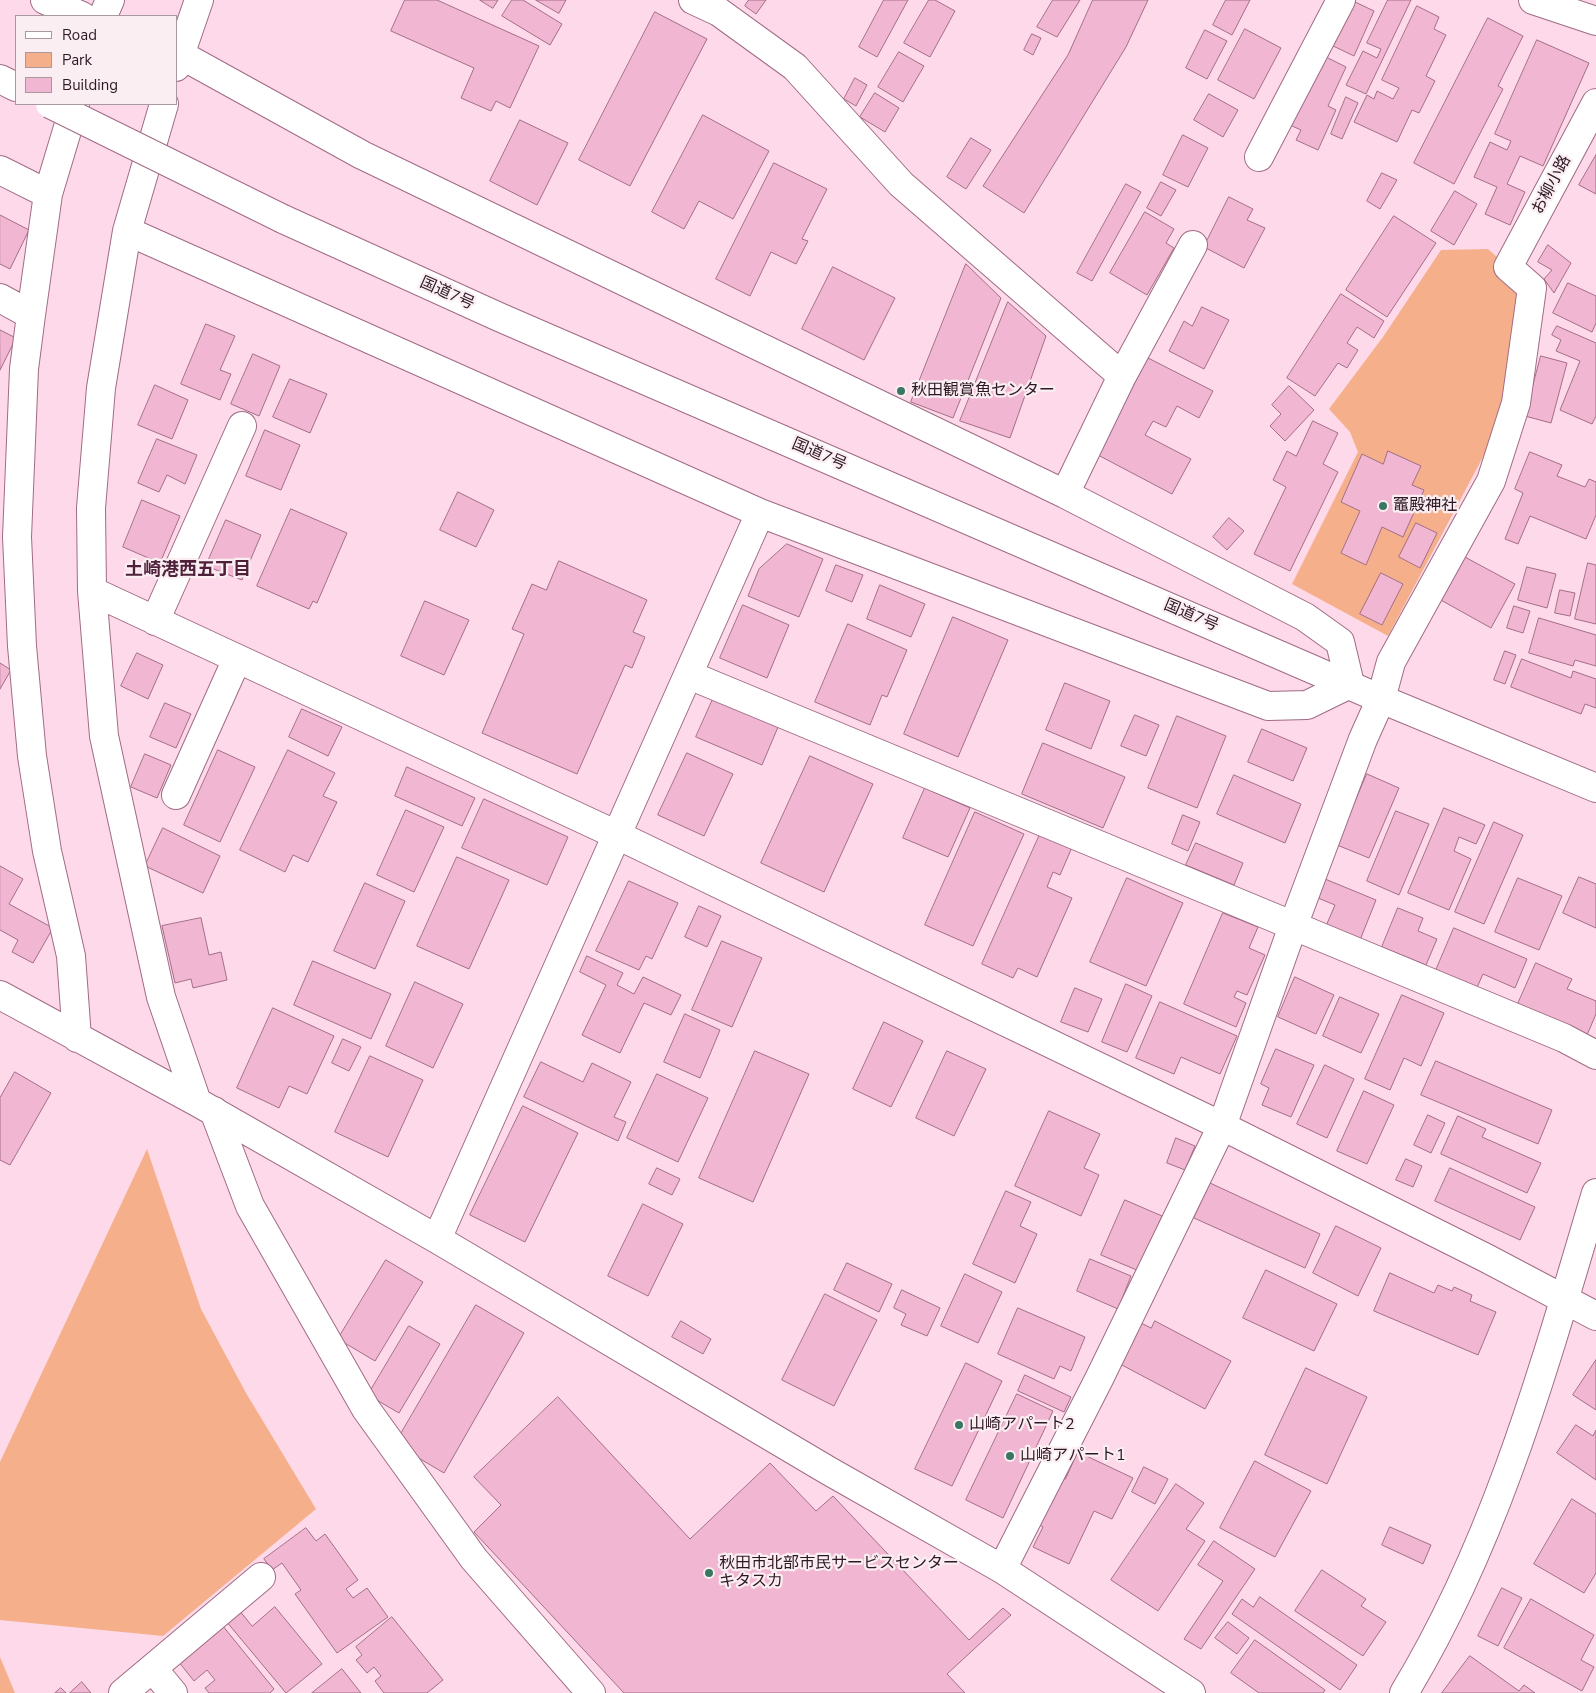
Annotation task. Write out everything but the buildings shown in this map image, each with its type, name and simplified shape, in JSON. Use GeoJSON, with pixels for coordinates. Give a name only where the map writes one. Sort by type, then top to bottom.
{"type":"FeatureCollection","features":[{"type":"Feature","properties":{"kind":"main road"},"geometry":{"type":"LineString","coordinates":[[45,0],[80,15]]}},
{"type":"Feature","properties":{"kind":"main road"},"geometry":{"type":"LineString","coordinates":[[103,15],[110,0]]}},
{"type":"Feature","properties":{"kind":"main road"},"geometry":{"type":"LineString","coordinates":[[127,231],[760,513],[1268,706],[1307,704],[1350,684],[1340,642],[1305,617],[1065,494],[362,155],[178,61],[199,0]]}},
{"type":"Feature","properties":{"kind":"main road"},"geometry":{"type":"LineString","coordinates":[[693,0],[719,12],[795,67],[900,184],[1122,376]]}},
{"type":"Feature","properties":{"kind":"main road"},"geometry":{"type":"LineString","coordinates":[[1259,157],[1341,0]]}},
{"type":"Feature","properties":{"kind":"main road"},"geometry":{"type":"LineString","coordinates":[[1533,0],[1596,21]]}},
{"type":"Feature","properties":{"kind":"main road"},"geometry":{"type":"LineString","coordinates":[[0,79],[15,86]]}},
{"type":"Feature","properties":{"kind":"main road","name":"お柳小路"},"geometry":{"type":"LineString","coordinates":[[1381,699],[1391,662],[1491,481],[1516,403],[1532,288],[1508,267],[1596,103]]}},
{"type":"Feature","properties":{"kind":"main road","name":"国道7号"},"geometry":{"type":"LineString","coordinates":[[52,105],[283,219],[499,317],[1381,699],[1596,788]]}},
{"type":"Feature","properties":{"kind":"main road"},"geometry":{"type":"LineString","coordinates":[[75,105],[48,194],[24,369],[8,533],[22,646],[32,756],[47,851],[71,956],[77,1038]]}},
{"type":"Feature","properties":{"kind":"main road"},"geometry":{"type":"LineString","coordinates":[[164,105],[127,231],[101,388],[91,508],[92,591],[104,736],[161,998],[205,1106],[250,1206],[366,1409],[474,1559],[591,1693]]}},
{"type":"Feature","properties":{"kind":"main road"},"geometry":{"type":"LineString","coordinates":[[0,170],[48,194]]}},
{"type":"Feature","properties":{"kind":"main road"},"geometry":{"type":"LineString","coordinates":[[1065,494],[1122,376],[1193,246]]}},
{"type":"Feature","properties":{"kind":"main road"},"geometry":{"type":"LineString","coordinates":[[0,298],[31,315]]}},
{"type":"Feature","properties":{"kind":"main road"},"geometry":{"type":"LineString","coordinates":[[155,621],[242,426]]}},
{"type":"Feature","properties":{"kind":"main road"},"geometry":{"type":"LineString","coordinates":[[437,1239],[760,513]]}},
{"type":"Feature","properties":{"kind":"main road"},"geometry":{"type":"LineString","coordinates":[[92,591],[617,835],[1222,1126],[1565,1298],[1596,1316]]}},
{"type":"Feature","properties":{"kind":"main road"},"geometry":{"type":"LineString","coordinates":[[176,794],[237,658]]}},
{"type":"Feature","properties":{"kind":"main road"},"geometry":{"type":"LineString","coordinates":[[688,674],[1564,1038],[1596,1055]]}},
{"type":"Feature","properties":{"kind":"main road"},"geometry":{"type":"LineString","coordinates":[[1002,1570],[1100,1377],[1222,1126],[1293,926],[1363,739],[1381,699]]}},
{"type":"Feature","properties":{"kind":"main road"},"geometry":{"type":"LineString","coordinates":[[0,995],[205,1106],[437,1239],[829,1471],[1002,1570],[1191,1693]]}},
{"type":"Feature","properties":{"kind":"main road"},"geometry":{"type":"LineString","coordinates":[[1404,1693],[1423,1662],[1489,1522],[1523,1428],[1565,1298],[1596,1193]]}},
{"type":"Feature","properties":{"kind":"main road"},"geometry":{"type":"LineString","coordinates":[[123,1693],[261,1577]]}},
{"type":"Feature","properties":{"kind":"main road"},"geometry":{"type":"LineString","coordinates":[[153,1669],[173,1693]]}},
{"type":"Feature","properties":{"kind":"green space"},"geometry":{"type":"Polygon","coordinates":[[[1488,249],[1532,288],[1519,389],[1388,636],[1292,584],[1358,452],[1350,432],[1329,409],[1383,337],[1441,250],[1488,249]]]}},
{"type":"Feature","properties":{"kind":"green space"},"geometry":{"type":"Polygon","coordinates":[[[147,1149],[201,1309],[246,1393],[316,1509],[163,1636],[0,1620],[0,1462],[147,1149]]]}},
{"type":"Feature","properties":{"kind":"green space"},"geometry":{"type":"Polygon","coordinates":[[[0,1657],[15,1693],[0,1693],[0,1657]]]}},
{"type":"Feature","properties":{"kind":"place","name":"秋田観賞魚センター"},"geometry":{"type":"Point","coordinates":[901,391]}},
{"type":"Feature","properties":{"kind":"place","name":"竈殿神社"},"geometry":{"type":"Point","coordinates":[1383,506]}},
{"type":"Feature","properties":{"kind":"place","name":"山崎アパート2"},"geometry":{"type":"Point","coordinates":[959,1425]}},
{"type":"Feature","properties":{"kind":"place","name":"山崎アパート1"},"geometry":{"type":"Point","coordinates":[1010,1456]}},
{"type":"Feature","properties":{"kind":"place","name":"秋田市北部市民サービスセンター キタスカ"},"geometry":{"type":"Point","coordinates":[709,1573]}},
{"type":"Feature","properties":{"kind":"district","name":"土崎港西五丁目"},"geometry":{"type":"Point","coordinates":[188,571]}}]}
